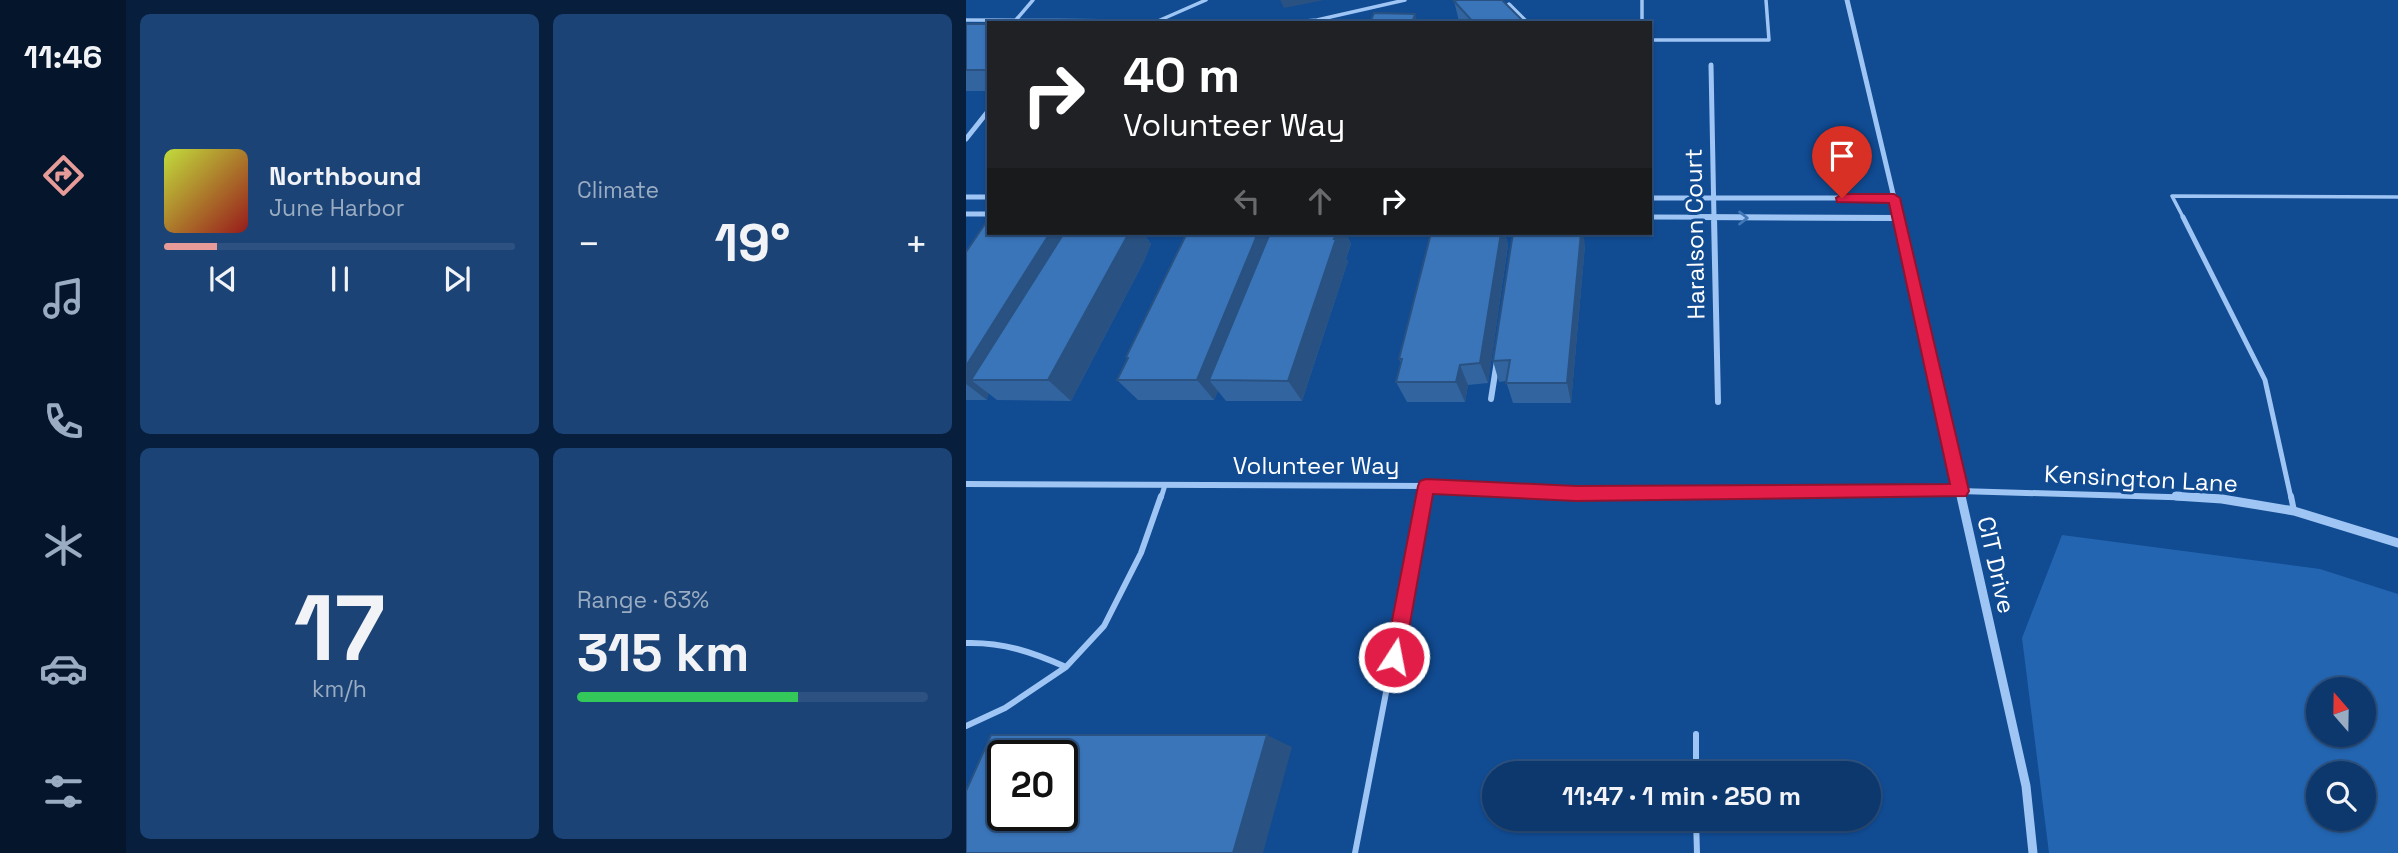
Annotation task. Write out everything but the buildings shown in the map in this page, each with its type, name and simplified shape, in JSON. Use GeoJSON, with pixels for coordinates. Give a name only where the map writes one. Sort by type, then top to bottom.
{"type":"FeatureCollection","features":[{"type":"Feature","properties":{"kind":"street","name":"CIT Drive"},"geometry":{"type":"LineString","coordinates":[[1847,0],[1899,218],[2026,786],[2034,853]]}},
{"type":"Feature","properties":{"kind":"street"},"geometry":{"type":"LineString","coordinates":[[1508,5],[1525,21]]}},
{"type":"Feature","properties":{"kind":"street","name":"Haralson Court"},"geometry":{"type":"LineString","coordinates":[[1711,65],[1718,402]]}},
{"type":"Feature","properties":{"kind":"street"},"geometry":{"type":"LineString","coordinates":[[966,139],[987,113]]}},
{"type":"Feature","properties":{"kind":"street"},"geometry":{"type":"LineString","coordinates":[[966,197],[987,197]]}},
{"type":"Feature","properties":{"kind":"street"},"geometry":{"type":"LineString","coordinates":[[1652,198],[1894,198]]}},
{"type":"Feature","properties":{"kind":"street"},"geometry":{"type":"LineString","coordinates":[[966,214],[987,214]]}},
{"type":"Feature","properties":{"kind":"street"},"geometry":{"type":"LineString","coordinates":[[1652,218],[1899,218]]}},
{"type":"Feature","properties":{"kind":"street"},"geometry":{"type":"LineString","coordinates":[[1491,399],[1497,357]]}},
{"type":"Feature","properties":{"kind":"street","name":"Volunteer Way"},"geometry":{"type":"LineString","coordinates":[[966,484],[1426,486],[1576,494],[1960,491]]}},
{"type":"Feature","properties":{"kind":"street","name":"Kensington Lane"},"geometry":{"type":"LineString","coordinates":[[1960,491],[2163,495],[2222,499],[2294,511],[2398,543]]}},
{"type":"Feature","properties":{"kind":"lane"},"geometry":{"type":"LineString","coordinates":[[966,20],[1015,21],[1033,0]]}},
{"type":"Feature","properties":{"kind":"lane"},"geometry":{"type":"LineString","coordinates":[[1157,21],[1206,0]]}},
{"type":"Feature","properties":{"kind":"lane"},"geometry":{"type":"LineString","coordinates":[[1236,21],[1317,20],[1405,0]]}},
{"type":"Feature","properties":{"kind":"lane"},"geometry":{"type":"LineString","coordinates":[[1642,0],[1642,21]]}},
{"type":"Feature","properties":{"kind":"lane"},"geometry":{"type":"LineString","coordinates":[[1652,40],[1769,40],[1766,0]]}},
{"type":"Feature","properties":{"kind":"lane"},"geometry":{"type":"LineString","coordinates":[[2294,511],[2265,380],[2172,196],[2398,197]]}},
{"type":"Feature","properties":{"kind":"lane"},"geometry":{"type":"LineString","coordinates":[[966,726],[1005,708],[1066,667],[1104,626],[1141,553],[1165,485]]}},
{"type":"Feature","properties":{"kind":"lane"},"geometry":{"type":"LineString","coordinates":[[1355,853],[1426,486]]}},
{"type":"Feature","properties":{"kind":"lane"},"geometry":{"type":"LineString","coordinates":[[966,643],[986,641],[1017,645],[1066,667]]}},
{"type":"Feature","properties":{"kind":"lane"},"geometry":{"type":"LineString","coordinates":[[1696,734],[1696,761]]}},
{"type":"Feature","properties":{"kind":"lane"},"geometry":{"type":"LineString","coordinates":[[1696,831],[1697,853]]}},
{"type":"Feature","properties":{"kind":"shaded area"},"geometry":{"type":"Polygon","coordinates":[[[2062,535],[2320,569],[2398,594],[2398,853],[2049,853],[2022,638],[2062,535]]]}},
{"type":"Feature","properties":{"kind":"route"},"geometry":{"type":"LineString","coordinates":[[1394,657],[1426,486],[1576,494],[1960,491],[1894,198],[1842,198]]}}]}
